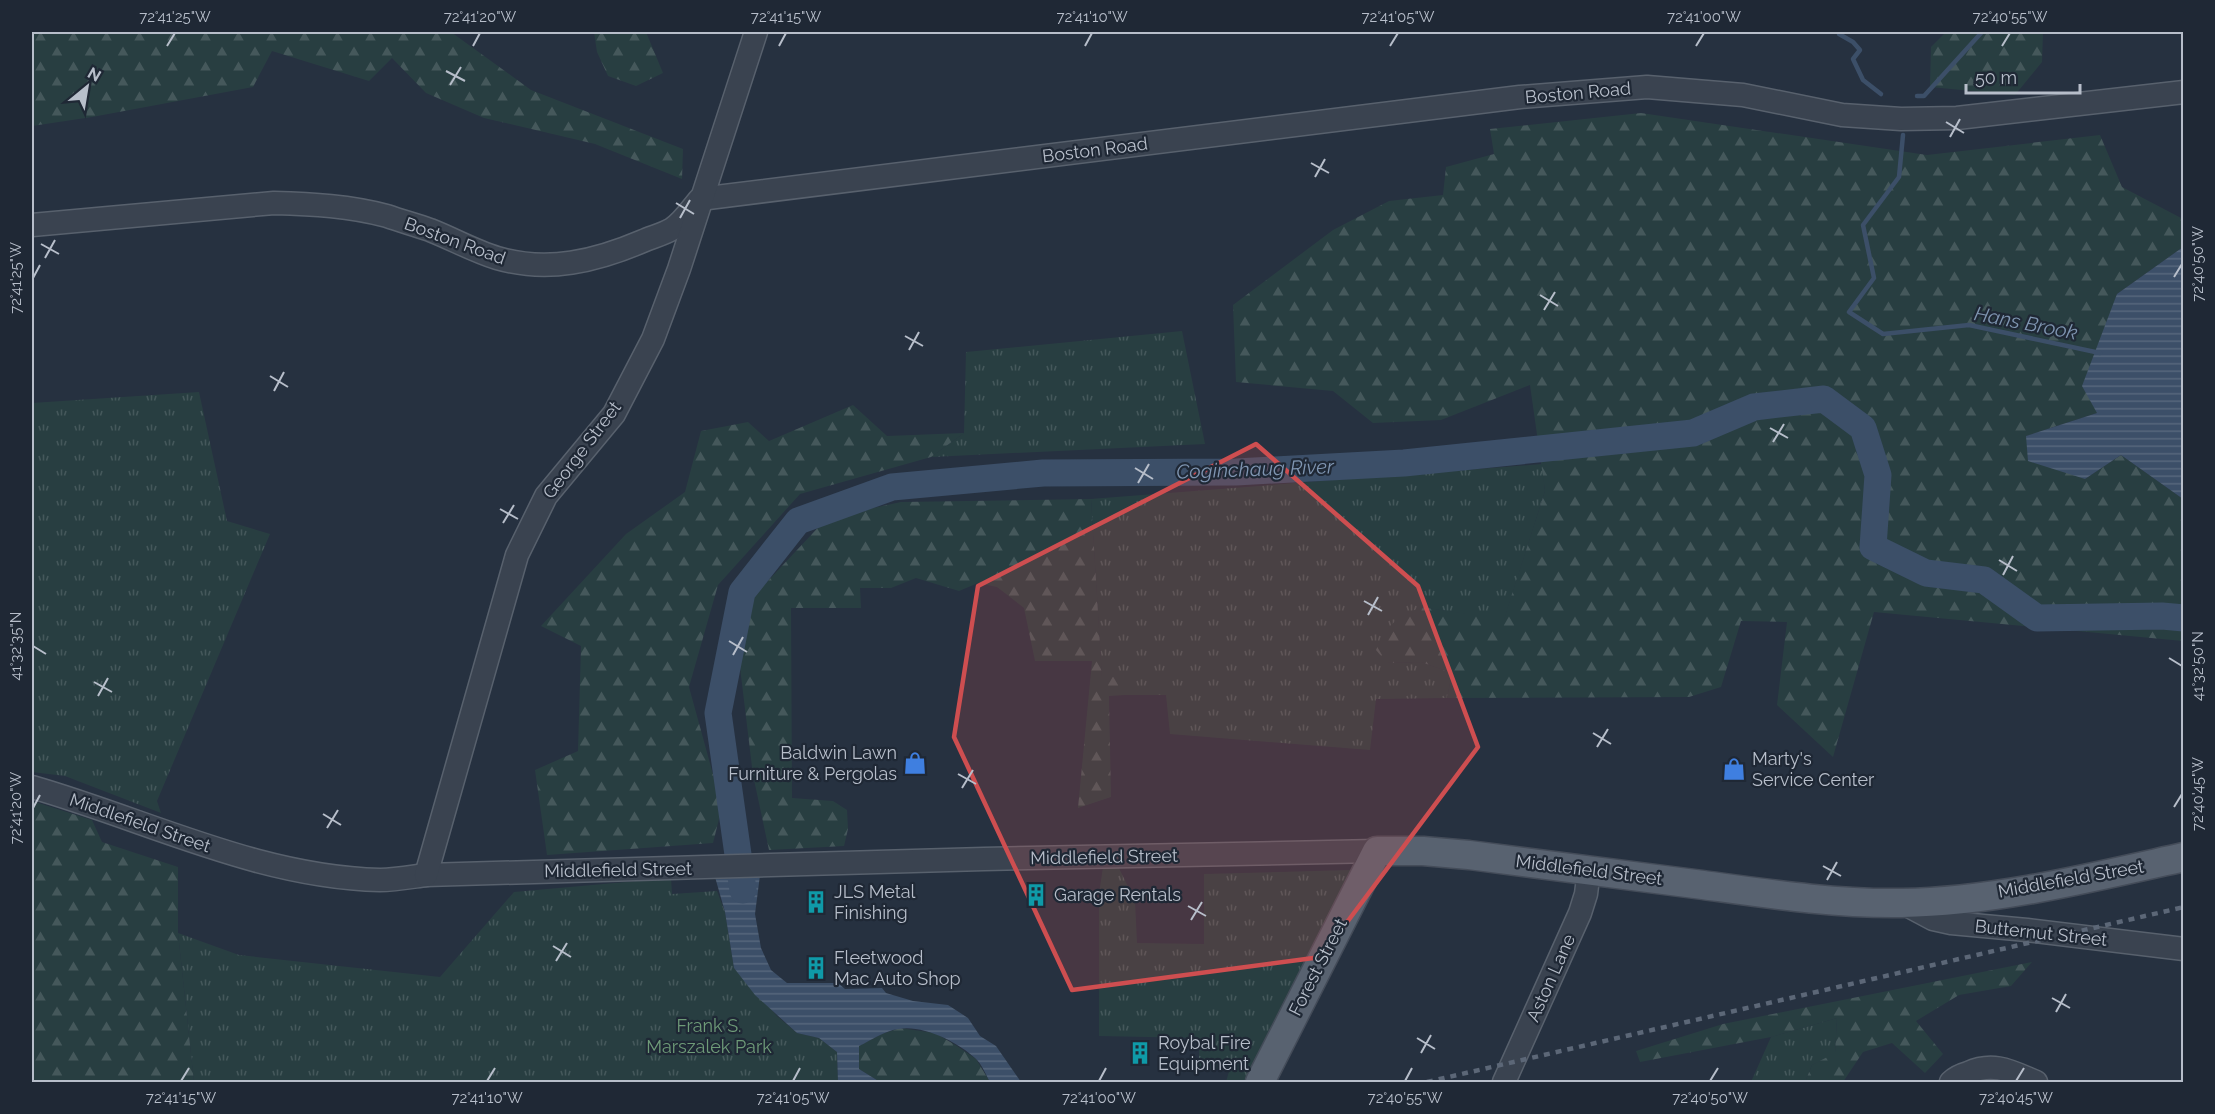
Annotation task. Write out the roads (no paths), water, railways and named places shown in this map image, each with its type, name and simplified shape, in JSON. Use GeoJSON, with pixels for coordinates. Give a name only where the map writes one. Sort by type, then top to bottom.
{"type":"FeatureCollection","features":[{"type":"Feature","properties":{"kind":"main road","name":"Middlefield Street"},"geometry":{"type":"LineString","coordinates":[[1377,851],[1423,851],[1469,855],[1776,895],[1845,902],[1903,903],[2039,887],[2184,857]]}},
{"type":"Feature","properties":{"kind":"main road","name":"Forest Street"},"geometry":{"type":"LineString","coordinates":[[1260,1083],[1377,851]]}},
{"type":"Feature","properties":{"kind":"street","name":"George Street"},"geometry":{"type":"LineString","coordinates":[[426,875],[517,555],[546,496],[614,414],[653,339],[679,269],[756,32]]}},
{"type":"Feature","properties":{"kind":"street","name":"Boston Road"},"geometry":{"type":"LineString","coordinates":[[32,225],[274,203],[312,204],[385,216],[430,230],[464,246],[499,258],[537,264],[564,265],[591,261],[673,229],[700,199],[1520,97],[1647,87],[1743,95],[1842,115],[1901,119],[1957,118],[2184,92]]}},
{"type":"Feature","properties":{"kind":"street","name":"Middlefield Street"},"geometry":{"type":"LineString","coordinates":[[32,787],[178,837],[287,868],[330,876],[382,880],[426,875],[1377,851]]}},
{"type":"Feature","properties":{"kind":"street","name":"Aston Lane"},"geometry":{"type":"LineString","coordinates":[[1504,1083],[1580,913],[1586,894],[1589,870]]}},
{"type":"Feature","properties":{"kind":"street","name":"Butternut Street"},"geometry":{"type":"LineString","coordinates":[[1903,903],[1933,919],[1951,923],[2184,950]]}},
{"type":"Feature","properties":{"kind":"street"},"geometry":{"type":"LineString","coordinates":[[1951,1083],[1955,1078],[1980,1067],[2002,1068],[2036,1083]]}},
{"type":"Feature","properties":{"kind":"water"},"geometry":{"type":"Polygon","coordinates":[[[2183,247],[2183,499],[2121,455],[2085,479],[2028,461],[2026,436],[2097,413],[2082,386],[2117,294],[2183,247]]]}},
{"type":"Feature","properties":{"kind":"water"},"geometry":{"type":"Polygon","coordinates":[[[760,875],[755,914],[761,948],[771,970],[787,983],[838,983],[845,989],[882,988],[886,993],[913,1001],[948,1005],[968,1018],[980,1036],[996,1046],[1021,1082],[990,1082],[977,1060],[959,1046],[928,1032],[908,1028],[888,1032],[859,1046],[859,1069],[880,1082],[838,1082],[837,1052],[819,1038],[797,1033],[755,995],[734,968],[725,912],[715,877],[760,875]]]}},
{"type":"Feature","properties":{"kind":"waterway","name":"Hans Brook"},"geometry":{"type":"LineString","coordinates":[[1839,32],[1860,50],[1853,59],[1863,80],[1881,94]]}},
{"type":"Feature","properties":{"kind":"waterway"},"geometry":{"type":"LineString","coordinates":[[1917,96],[1924,96],[1982,32]]}},
{"type":"Feature","properties":{"kind":"waterway","name":"Hans Brook"},"geometry":{"type":"LineString","coordinates":[[1903,135],[1899,177],[1863,225],[1874,278],[1849,312],[1883,334],[1969,325],[2100,353]]}},
{"type":"Feature","properties":{"kind":"waterway","name":"Coginchaug River"},"geometry":{"type":"LineString","coordinates":[[743,890],[718,713],[742,592],[798,521],[892,487],[1043,473],[1236,472],[1404,463],[1693,433],[1754,407],[1824,399],[1863,428],[1878,475],[1873,547],[1926,573],[1984,580],[2037,618],[2162,616],[2184,618]]}},
{"type":"Feature","properties":{"kind":"railway"},"geometry":{"type":"LineString","coordinates":[[1427,1082],[2184,907]]}},
{"type":"Feature","properties":{"kind":"place","name":"Baldwin Lawn Furniture & Pergolas"},"geometry":{"type":"Point","coordinates":[915,763]}},
{"type":"Feature","properties":{"kind":"place","name":"Marty's Service Center"},"geometry":{"type":"Point","coordinates":[1734,769]}},
{"type":"Feature","properties":{"kind":"place","name":"Garage Rentals"},"geometry":{"type":"Point","coordinates":[1036,895]}},
{"type":"Feature","properties":{"kind":"place","name":"JLS Metal Finishing"},"geometry":{"type":"Point","coordinates":[816,902]}},
{"type":"Feature","properties":{"kind":"place","name":"Fleetwood Mac Auto Shop"},"geometry":{"type":"Point","coordinates":[816,968]}},
{"type":"Feature","properties":{"kind":"place","name":"Roybal Fire Equipment"},"geometry":{"type":"Point","coordinates":[1140,1053]}},
{"type":"Feature","properties":{"kind":"park label","name":"Frank S. Marszalek Park"},"geometry":{"type":"Point","coordinates":[709,1036]}}]}
